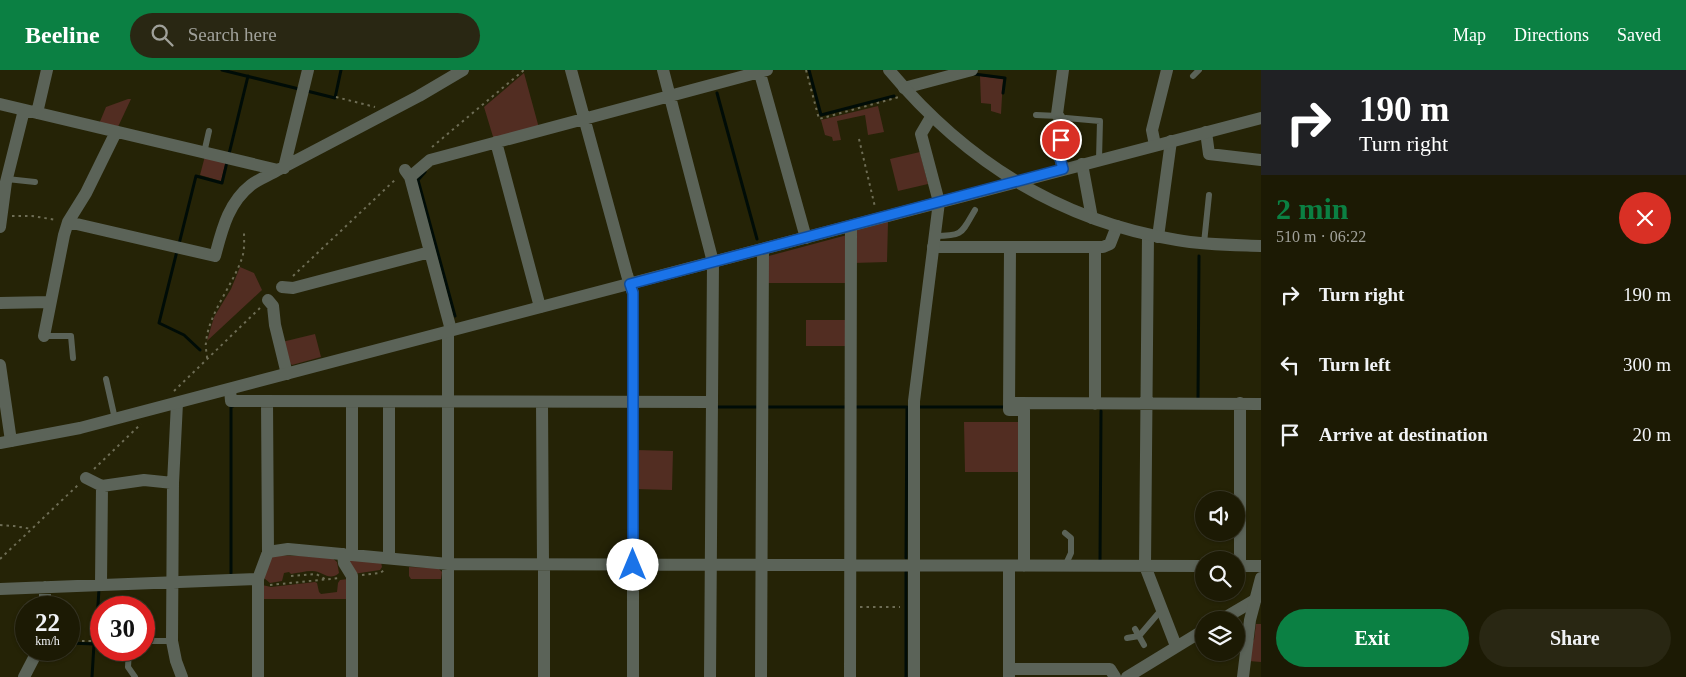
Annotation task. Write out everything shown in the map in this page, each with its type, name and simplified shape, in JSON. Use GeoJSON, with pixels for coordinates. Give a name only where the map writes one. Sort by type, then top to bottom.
{"type":"FeatureCollection","features":[{"type":"Feature","properties":{"kind":"street"},"geometry":{"type":"LineString","coordinates":[[37,113],[47,70]]}},
{"type":"Feature","properties":{"kind":"street"},"geometry":{"type":"LineString","coordinates":[[281,169],[308,70]]}},
{"type":"Feature","properties":{"kind":"street"},"geometry":{"type":"LineString","coordinates":[[68,222],[215,256],[228,213],[236,201],[251,186],[392,111],[463,70]]}},
{"type":"Feature","properties":{"kind":"street"},"geometry":{"type":"LineString","coordinates":[[571,70],[633,293],[632,677]]}},
{"type":"Feature","properties":{"kind":"street"},"geometry":{"type":"LineString","coordinates":[[663,70],[713,262],[710,677]]}},
{"type":"Feature","properties":{"kind":"street"},"geometry":{"type":"LineString","coordinates":[[448,677],[448,402],[450,331],[430,252],[407,174],[430,160],[761,70],[806,238]]}},
{"type":"Feature","properties":{"kind":"street"},"geometry":{"type":"LineString","coordinates":[[889,70],[931,117],[981,159],[1017,182],[1060,205],[1092,218],[1153,236],[1204,243],[1261,246]]}},
{"type":"Feature","properties":{"kind":"street"},"geometry":{"type":"LineString","coordinates":[[907,91],[972,70]]}},
{"type":"Feature","properties":{"kind":"street"},"geometry":{"type":"LineString","coordinates":[[1063,70],[1057,114],[1062,117],[1060,158],[1063,169]]}},
{"type":"Feature","properties":{"kind":"street"},"geometry":{"type":"LineString","coordinates":[[1155,146],[1152,130],[1167,70]]}},
{"type":"Feature","properties":{"kind":"street"},"geometry":{"type":"LineString","coordinates":[[0,104],[204,153],[281,169]]}},
{"type":"Feature","properties":{"kind":"street"},"geometry":{"type":"LineString","coordinates":[[1,222],[4,181],[24,110]]}},
{"type":"Feature","properties":{"kind":"street"},"geometry":{"type":"LineString","coordinates":[[914,677],[914,401],[939,202],[921,134],[931,117]]}},
{"type":"Feature","properties":{"kind":"street"},"geometry":{"type":"LineString","coordinates":[[0,365],[6,442],[80,428],[177,403],[1099,159],[1261,118]]}},
{"type":"Feature","properties":{"kind":"street"},"geometry":{"type":"LineString","coordinates":[[44,336],[68,222],[86,193],[116,132]]}},
{"type":"Feature","properties":{"kind":"street"},"geometry":{"type":"LineString","coordinates":[[1206,132],[1209,154],[1261,160]]}},
{"type":"Feature","properties":{"kind":"street"},"geometry":{"type":"LineString","coordinates":[[1171,141],[1153,236],[1146,404],[1145,566],[1176,646]]}},
{"type":"Feature","properties":{"kind":"street"},"geometry":{"type":"LineString","coordinates":[[496,142],[540,307]]}},
{"type":"Feature","properties":{"kind":"street"},"geometry":{"type":"LineString","coordinates":[[1082,164],[1092,218]]}},
{"type":"Feature","properties":{"kind":"street"},"geometry":{"type":"LineString","coordinates":[[850,677],[852,566],[851,226]]}},
{"type":"Feature","properties":{"kind":"street"},"geometry":{"type":"LineString","coordinates":[[934,241],[1010,247],[1103,247],[1110,244],[1117,226]]}},
{"type":"Feature","properties":{"kind":"street"},"geometry":{"type":"LineString","coordinates":[[1010,247],[1009,410],[1024,410],[1024,566]]}},
{"type":"Feature","properties":{"kind":"street"},"geometry":{"type":"LineString","coordinates":[[1095,247],[1095,404]]}},
{"type":"Feature","properties":{"kind":"street"},"geometry":{"type":"LineString","coordinates":[[761,677],[763,249]]}},
{"type":"Feature","properties":{"kind":"street"},"geometry":{"type":"LineString","coordinates":[[282,287],[293,288],[430,252]]}},
{"type":"Feature","properties":{"kind":"street"},"geometry":{"type":"LineString","coordinates":[[268,300],[273,306],[275,326],[287,374]]}},
{"type":"Feature","properties":{"kind":"street"},"geometry":{"type":"LineString","coordinates":[[0,303],[50,302]]}},
{"type":"Feature","properties":{"kind":"street"},"geometry":{"type":"LineString","coordinates":[[230,389],[231,401],[712,402]]}},
{"type":"Feature","properties":{"kind":"street"},"geometry":{"type":"LineString","coordinates":[[258,677],[258,580],[268,552],[267,401]]}},
{"type":"Feature","properties":{"kind":"street"},"geometry":{"type":"LineString","coordinates":[[352,402],[348,554],[344,563],[352,576],[352,677]]}},
{"type":"Feature","properties":{"kind":"street"},"geometry":{"type":"LineString","coordinates":[[389,402],[395,559]]}},
{"type":"Feature","properties":{"kind":"street"},"geometry":{"type":"LineString","coordinates":[[542,402],[544,677]]}},
{"type":"Feature","properties":{"kind":"street"},"geometry":{"type":"LineString","coordinates":[[177,403],[173,483],[172,641],[182,677]]}},
{"type":"Feature","properties":{"kind":"street"},"geometry":{"type":"LineString","coordinates":[[1009,403],[1261,404]]}},
{"type":"Feature","properties":{"kind":"street"},"geometry":{"type":"LineString","coordinates":[[1238,551],[1240,404]]}},
{"type":"Feature","properties":{"kind":"street"},"geometry":{"type":"LineString","coordinates":[[86,478],[102,486],[144,480],[173,483]]}},
{"type":"Feature","properties":{"kind":"street"},"geometry":{"type":"LineString","coordinates":[[101,584],[102,486]]}},
{"type":"Feature","properties":{"kind":"street"},"geometry":{"type":"LineString","coordinates":[[268,552],[288,548],[448,564],[1195,566]]}},
{"type":"Feature","properties":{"kind":"street"},"geometry":{"type":"LineString","coordinates":[[1009,566],[1009,673],[1110,669],[1115,677]]}},
{"type":"Feature","properties":{"kind":"street"},"geometry":{"type":"LineString","coordinates":[[1245,566],[1261,566]]}},
{"type":"Feature","properties":{"kind":"street"},"geometry":{"type":"LineString","coordinates":[[1242,677],[1246,639],[1261,578]]}},
{"type":"Feature","properties":{"kind":"street"},"geometry":{"type":"LineString","coordinates":[[0,589],[258,580]]}},
{"type":"Feature","properties":{"kind":"street"},"geometry":{"type":"LineString","coordinates":[[45,587],[45,596]]}},
{"type":"Feature","properties":{"kind":"street"},"geometry":{"type":"LineString","coordinates":[[1236,611],[1255,600]]}},
{"type":"Feature","properties":{"kind":"street"},"geometry":{"type":"LineString","coordinates":[[1127,677],[1195,635]]}},
{"type":"Feature","properties":{"kind":"street"},"geometry":{"type":"LineString","coordinates":[[24,677],[32,661]]}},
{"type":"Feature","properties":{"kind":"lane"},"geometry":{"type":"LineString","coordinates":[[1193,76],[1199,70]]}},
{"type":"Feature","properties":{"kind":"lane"},"geometry":{"type":"LineString","coordinates":[[1036,115],[1100,121],[1099,159]]}},
{"type":"Feature","properties":{"kind":"lane"},"geometry":{"type":"LineString","coordinates":[[204,153],[209,131]]}},
{"type":"Feature","properties":{"kind":"lane"},"geometry":{"type":"LineString","coordinates":[[4,181],[35,182]]}},
{"type":"Feature","properties":{"kind":"lane"},"geometry":{"type":"LineString","coordinates":[[1204,243],[1210,195]]}},
{"type":"Feature","properties":{"kind":"lane"},"geometry":{"type":"LineString","coordinates":[[934,241],[955,236],[964,229],[974,210]]}},
{"type":"Feature","properties":{"kind":"lane"},"geometry":{"type":"LineString","coordinates":[[44,336],[71,336],[73,358]]}},
{"type":"Feature","properties":{"kind":"lane"},"geometry":{"type":"LineString","coordinates":[[106,379],[114,419]]}},
{"type":"Feature","properties":{"kind":"lane"},"geometry":{"type":"LineString","coordinates":[[1065,533],[1071,538],[1071,553],[1065,566]]}},
{"type":"Feature","properties":{"kind":"lane"},"geometry":{"type":"LineString","coordinates":[[1127,638],[1139,636],[1162,609]]}},
{"type":"Feature","properties":{"kind":"lane"},"geometry":{"type":"LineString","coordinates":[[1135,629],[1144,645]]}},
{"type":"Feature","properties":{"kind":"lane"},"geometry":{"type":"LineString","coordinates":[[155,641],[172,641]]}},
{"type":"Feature","properties":{"kind":"lane"},"geometry":{"type":"LineString","coordinates":[[128,661],[128,667],[135,677]]}},
{"type":"Feature","properties":{"kind":"path"},"geometry":{"type":"LineString","coordinates":[[427,151],[524,70]]}},
{"type":"Feature","properties":{"kind":"path"},"geometry":{"type":"LineString","coordinates":[[806,70],[819,119],[907,91]]}},
{"type":"Feature","properties":{"kind":"path"},"geometry":{"type":"LineString","coordinates":[[336,97],[392,111]]}},
{"type":"Feature","properties":{"kind":"path"},"geometry":{"type":"LineString","coordinates":[[859,139],[878,218]]}},
{"type":"Feature","properties":{"kind":"path"},"geometry":{"type":"LineString","coordinates":[[282,287],[407,174]]}},
{"type":"Feature","properties":{"kind":"path"},"geometry":{"type":"LineString","coordinates":[[1,222],[4,215],[32,216],[68,222]]}},
{"type":"Feature","properties":{"kind":"path"},"geometry":{"type":"LineString","coordinates":[[207,359],[207,336],[213,318],[243,255],[244,231]]}},
{"type":"Feature","properties":{"kind":"path"},"geometry":{"type":"LineString","coordinates":[[157,408],[268,300]]}},
{"type":"Feature","properties":{"kind":"path"},"geometry":{"type":"LineString","coordinates":[[0,559],[143,422]]}},
{"type":"Feature","properties":{"kind":"path"},"geometry":{"type":"LineString","coordinates":[[0,525],[32,529]]}},
{"type":"Feature","properties":{"kind":"path"},"geometry":{"type":"LineString","coordinates":[[258,580],[270,585],[380,573],[395,559]]}},
{"type":"Feature","properties":{"kind":"path"},"geometry":{"type":"LineString","coordinates":[[291,576],[316,574],[325,579]]}},
{"type":"Feature","properties":{"kind":"path"},"geometry":{"type":"LineString","coordinates":[[851,607],[900,607]]}},
{"type":"Feature","properties":{"kind":"shaded area"},"geometry":{"type":"Polygon","coordinates":[[[524,73],[539,128],[494,140],[484,107],[524,73]]]}},
{"type":"Feature","properties":{"kind":"shaded area"},"geometry":{"type":"Polygon","coordinates":[[[980,76],[1003,79],[1001,114],[991,111],[991,104],[981,103],[980,76]]]}},
{"type":"Feature","properties":{"kind":"shaded area"},"geometry":{"type":"Polygon","coordinates":[[[131,99],[117,129],[99,124],[106,107],[131,99]]]}},
{"type":"Feature","properties":{"kind":"shaded area"},"geometry":{"type":"Polygon","coordinates":[[[878,106],[884,132],[868,135],[865,115],[837,121],[841,140],[833,141],[832,137],[825,135],[821,120],[878,106]]]}},
{"type":"Feature","properties":{"kind":"shaded area"},"geometry":{"type":"Polygon","coordinates":[[[920,152],[928,184],[898,191],[890,159],[920,152]]]}},
{"type":"Feature","properties":{"kind":"shaded area"},"geometry":{"type":"Polygon","coordinates":[[[205,156],[226,161],[221,181],[200,175],[205,156]]]}},
{"type":"Feature","properties":{"kind":"shaded area"},"geometry":{"type":"Polygon","coordinates":[[[888,222],[887,262],[853,263],[854,231],[888,222]]]}},
{"type":"Feature","properties":{"kind":"shaded area"},"geometry":{"type":"Polygon","coordinates":[[[847,235],[850,283],[765,283],[765,257],[847,235]]]}},
{"type":"Feature","properties":{"kind":"shaded area"},"geometry":{"type":"Polygon","coordinates":[[[240,267],[254,273],[262,290],[207,341],[214,317],[231,289],[240,267]]]}},
{"type":"Feature","properties":{"kind":"shaded area"},"geometry":{"type":"Polygon","coordinates":[[[806,320],[850,320],[850,346],[806,346],[806,320]]]}},
{"type":"Feature","properties":{"kind":"shaded area"},"geometry":{"type":"Polygon","coordinates":[[[315,334],[321,357],[292,365],[287,361],[282,342],[315,334]]]}},
{"type":"Feature","properties":{"kind":"shaded area"},"geometry":{"type":"Polygon","coordinates":[[[964,422],[1022,422],[1022,472],[965,472],[964,422]]]}},
{"type":"Feature","properties":{"kind":"shaded area"},"geometry":{"type":"Polygon","coordinates":[[[636,450],[673,451],[672,490],[635,489],[636,450]]]}},
{"type":"Feature","properties":{"kind":"shaded area"},"geometry":{"type":"Polygon","coordinates":[[[271,555],[331,557],[337,562],[339,573],[329,576],[316,571],[291,574],[289,572],[284,573],[282,581],[270,583],[264,578],[271,555]]]}},
{"type":"Feature","properties":{"kind":"shaded area"},"geometry":{"type":"Polygon","coordinates":[[[348,558],[381,562],[382,567],[380,570],[353,574],[348,558]]]}},
{"type":"Feature","properties":{"kind":"shaded area"},"geometry":{"type":"Polygon","coordinates":[[[409,567],[438,568],[442,572],[441,579],[411,579],[409,567]]]}},
{"type":"Feature","properties":{"kind":"shaded area"},"geometry":{"type":"Polygon","coordinates":[[[348,579],[350,599],[260,599],[262,585],[271,587],[315,582],[321,594],[337,592],[340,580],[348,579]]]}},
{"type":"Feature","properties":{"kind":"shaded area"},"geometry":{"type":"Polygon","coordinates":[[[1256,624],[1261,624],[1261,662],[1249,661],[1251,641],[1254,640],[1256,624]]]}},
{"type":"Feature","properties":{"kind":"waterway"},"geometry":{"type":"LineString","coordinates":[[222,70],[299,89]]}},
{"type":"Feature","properties":{"kind":"waterway"},"geometry":{"type":"LineString","coordinates":[[307,91],[335,98],[341,70]]}},
{"type":"Feature","properties":{"kind":"waterway"},"geometry":{"type":"LineString","coordinates":[[809,70],[821,115],[894,96]]}},
{"type":"Feature","properties":{"kind":"waterway"},"geometry":{"type":"LineString","coordinates":[[974,74],[1005,78],[1003,93]]}},
{"type":"Feature","properties":{"kind":"waterway"},"geometry":{"type":"LineString","coordinates":[[229,154],[248,76]]}},
{"type":"Feature","properties":{"kind":"waterway"},"geometry":{"type":"LineString","coordinates":[[717,93],[757,239]]}},
{"type":"Feature","properties":{"kind":"waterway"},"geometry":{"type":"LineString","coordinates":[[179,244],[196,176],[222,183],[227,162]]}},
{"type":"Feature","properties":{"kind":"waterway"},"geometry":{"type":"LineString","coordinates":[[425,172],[418,180],[455,316]]}},
{"type":"Feature","properties":{"kind":"waterway"},"geometry":{"type":"LineString","coordinates":[[177,251],[159,323],[184,335],[200,350]]}},
{"type":"Feature","properties":{"kind":"waterway"},"geometry":{"type":"LineString","coordinates":[[1198,400],[1199,256]]}},
{"type":"Feature","properties":{"kind":"waterway"},"geometry":{"type":"LineString","coordinates":[[231,573],[231,406],[233,406]]}},
{"type":"Feature","properties":{"kind":"waterway"},"geometry":{"type":"LineString","coordinates":[[715,407],[759,407]]}},
{"type":"Feature","properties":{"kind":"waterway"},"geometry":{"type":"LineString","coordinates":[[765,407],[846,407]]}},
{"type":"Feature","properties":{"kind":"waterway"},"geometry":{"type":"LineString","coordinates":[[855,407],[907,407],[906,558]]}},
{"type":"Feature","properties":{"kind":"waterway"},"geometry":{"type":"LineString","coordinates":[[920,407],[1005,407]]}},
{"type":"Feature","properties":{"kind":"waterway"},"geometry":{"type":"LineString","coordinates":[[1100,562],[1101,411]]}},
{"type":"Feature","properties":{"kind":"waterway"},"geometry":{"type":"LineString","coordinates":[[906,572],[906,677]]}},
{"type":"Feature","properties":{"kind":"waterway"},"geometry":{"type":"LineString","coordinates":[[99,589],[99,596]]}},
{"type":"Feature","properties":{"kind":"waterway"},"geometry":{"type":"LineString","coordinates":[[80,643],[94,644],[92,677]]}},
{"type":"Feature","properties":{"kind":"route"},"geometry":{"type":"LineString","coordinates":[[633,565],[633,293],[630,284],[1063,169],[1060,158],[1061,140]]}}]}
